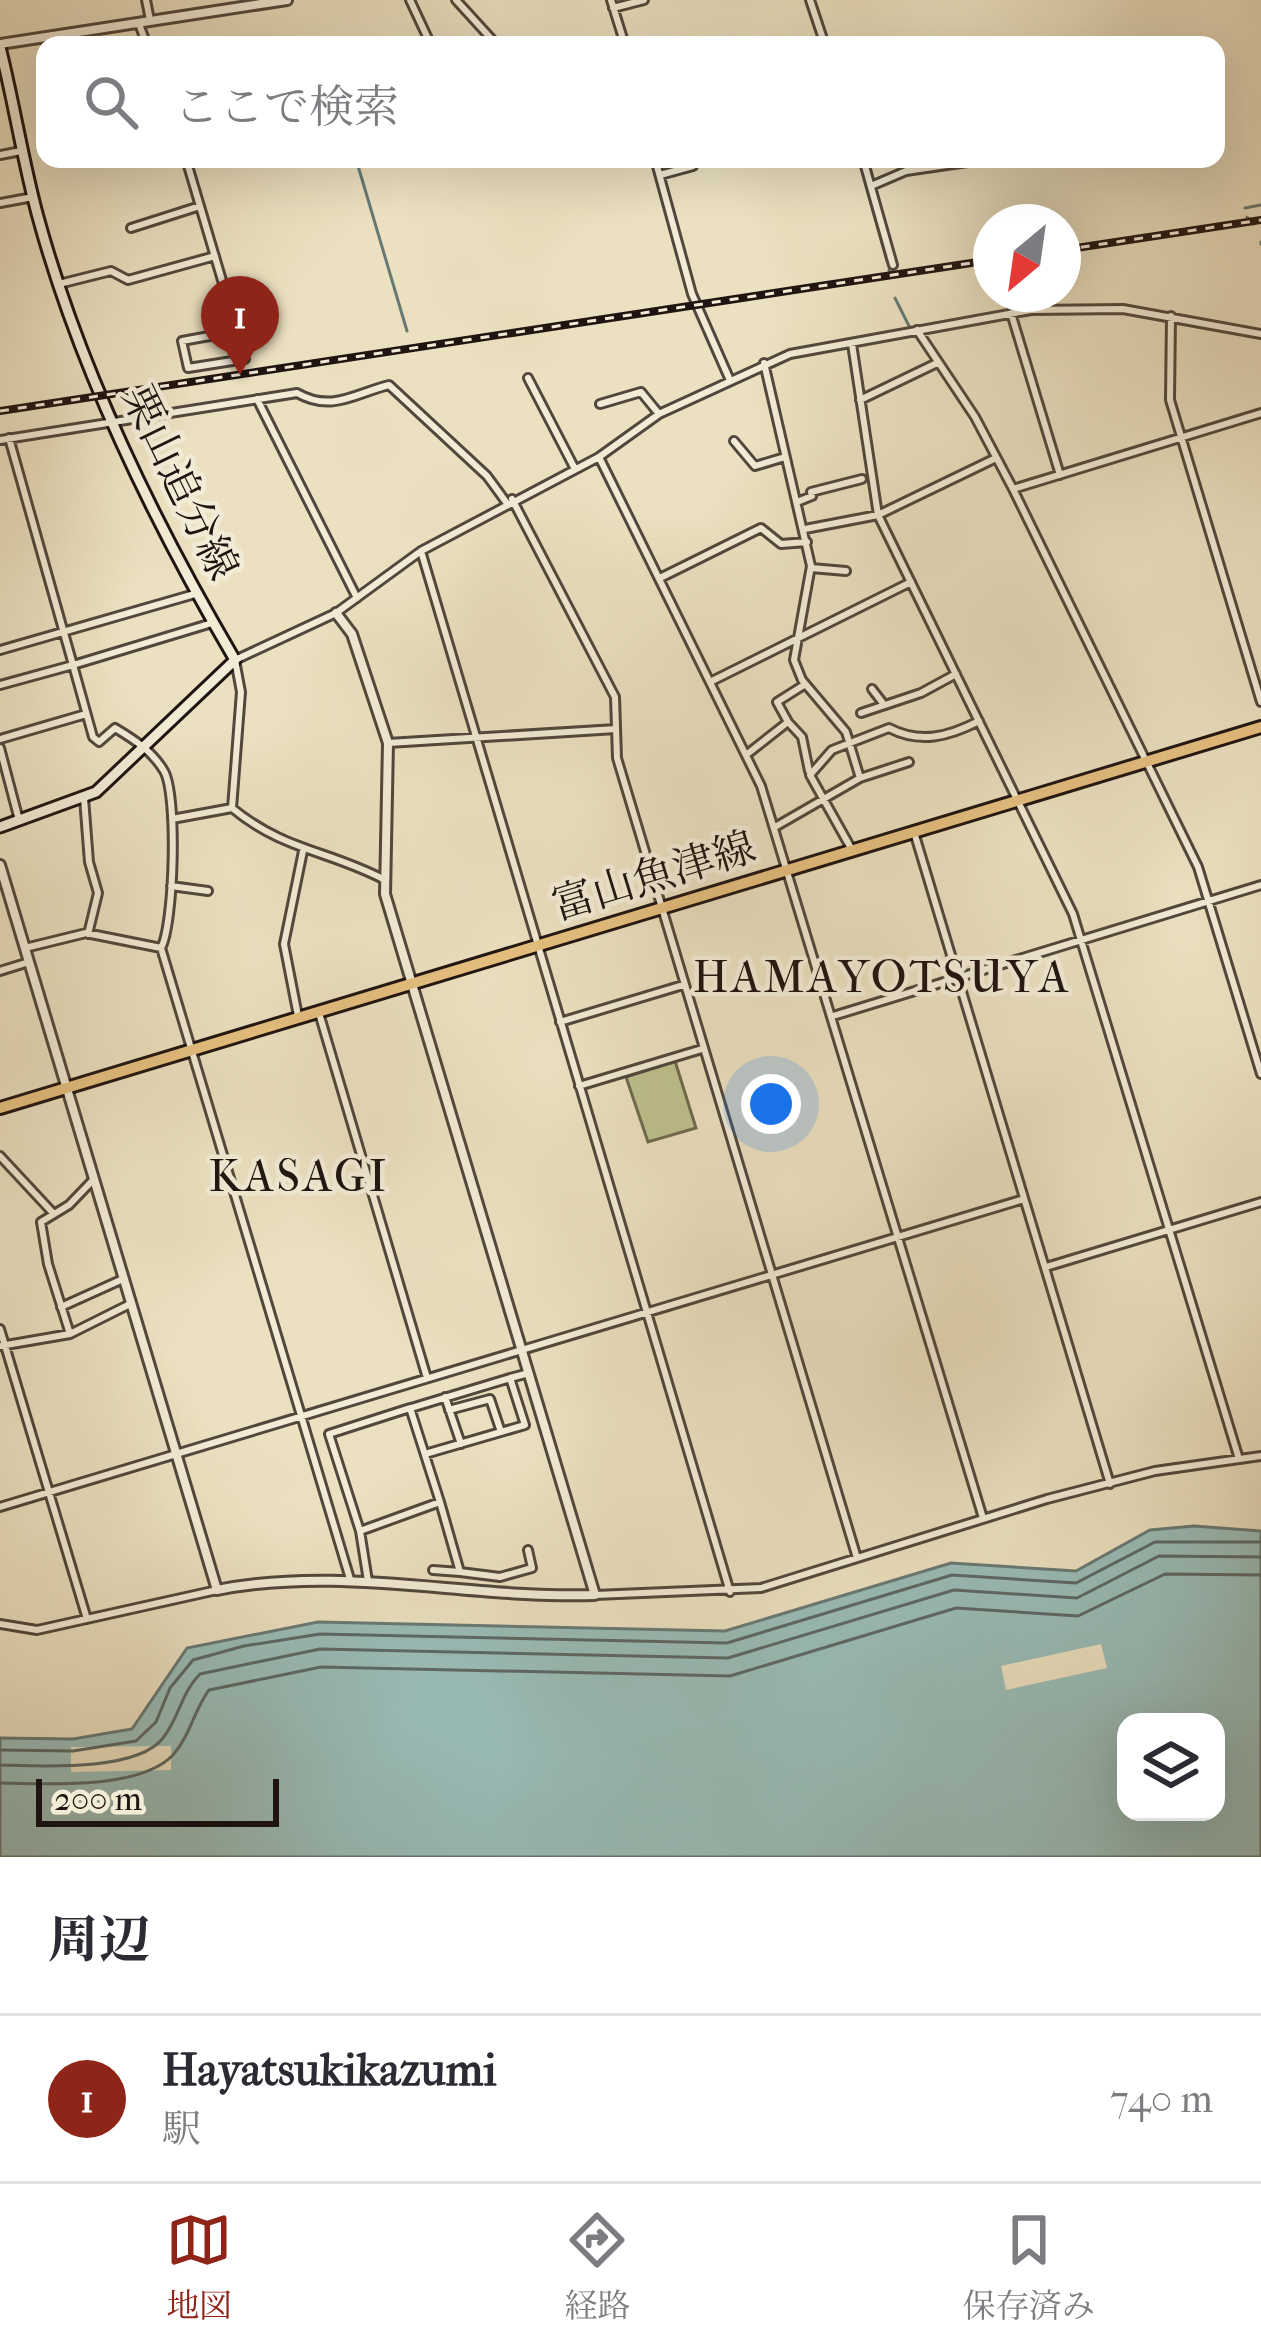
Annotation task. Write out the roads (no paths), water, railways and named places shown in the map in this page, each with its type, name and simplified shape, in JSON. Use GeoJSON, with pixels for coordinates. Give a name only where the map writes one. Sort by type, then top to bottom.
{"type":"FeatureCollection","features":[{"type":"Feature","properties":{"kind":"main road","name":"栗山追分線"},"geometry":{"type":"LineString","coordinates":[[0,46],[33,197],[59,284],[112,421],[235,660]]}},
{"type":"Feature","properties":{"kind":"main road"},"geometry":{"type":"LineString","coordinates":[[0,827],[83,798],[112,781],[235,660]]}},
{"type":"Feature","properties":{"kind":"main road","name":"富山魚津線"},"geometry":{"type":"LineString","coordinates":[[0,1108],[1261,727]]}},
{"type":"Feature","properties":{"kind":"street"},"geometry":{"type":"LineString","coordinates":[[146,0],[151,22]]}},
{"type":"Feature","properties":{"kind":"street"},"geometry":{"type":"LineString","coordinates":[[63,36],[287,0]]}},
{"type":"Feature","properties":{"kind":"street"},"geometry":{"type":"LineString","coordinates":[[410,0],[427,36]]}},
{"type":"Feature","properties":{"kind":"street"},"geometry":{"type":"LineString","coordinates":[[456,0],[489,36]]}},
{"type":"Feature","properties":{"kind":"street"},"geometry":{"type":"LineString","coordinates":[[621,36],[612,4],[644,0]]}},
{"type":"Feature","properties":{"kind":"street"},"geometry":{"type":"LineString","coordinates":[[810,0],[822,36]]}},
{"type":"Feature","properties":{"kind":"street"},"geometry":{"type":"LineString","coordinates":[[139,24],[144,36]]}},
{"type":"Feature","properties":{"kind":"street"},"geometry":{"type":"LineString","coordinates":[[0,46],[36,40]]}},
{"type":"Feature","properties":{"kind":"street"},"geometry":{"type":"LineString","coordinates":[[0,106],[13,104]]}},
{"type":"Feature","properties":{"kind":"street"},"geometry":{"type":"LineString","coordinates":[[0,155],[24,150]]}},
{"type":"Feature","properties":{"kind":"street"},"geometry":{"type":"LineString","coordinates":[[189,168],[237,331],[182,341],[188,368],[245,359]]}},
{"type":"Feature","properties":{"kind":"street"},"geometry":{"type":"LineString","coordinates":[[657,168],[692,294],[729,378]]}},
{"type":"Feature","properties":{"kind":"street"},"geometry":{"type":"LineString","coordinates":[[659,175],[685,168]]}},
{"type":"Feature","properties":{"kind":"street"},"geometry":{"type":"LineString","coordinates":[[866,168],[893,265]]}},
{"type":"Feature","properties":{"kind":"street"},"geometry":{"type":"LineString","coordinates":[[871,186],[926,168]]}},
{"type":"Feature","properties":{"kind":"street"},"geometry":{"type":"LineString","coordinates":[[0,203],[33,197]]}},
{"type":"Feature","properties":{"kind":"street"},"geometry":{"type":"LineString","coordinates":[[131,228],[200,206]]}},
{"type":"Feature","properties":{"kind":"street"},"geometry":{"type":"LineString","coordinates":[[59,284],[111,272],[128,280],[215,256]]}},
{"type":"Feature","properties":{"kind":"street"},"geometry":{"type":"LineString","coordinates":[[232,808],[241,692],[235,660],[336,613],[421,551],[599,457],[659,415],[729,378],[764,363],[1011,314],[1124,309],[1171,316],[1220,331],[1261,334]]}},
{"type":"Feature","properties":{"kind":"street"},"geometry":{"type":"LineString","coordinates":[[1011,314],[1060,475]]}},
{"type":"Feature","properties":{"kind":"street"},"geometry":{"type":"LineString","coordinates":[[1171,316],[1170,400],[1261,702]]}},
{"type":"Feature","properties":{"kind":"street"},"geometry":{"type":"LineString","coordinates":[[917,330],[997,458],[1147,763],[1209,901],[1257,1044],[1261,1074]]}},
{"type":"Feature","properties":{"kind":"street"},"geometry":{"type":"LineString","coordinates":[[852,344],[878,515],[1082,940],[1239,1460]]}},
{"type":"Feature","properties":{"kind":"street"},"geometry":{"type":"LineString","coordinates":[[860,400],[937,362]]}},
{"type":"Feature","properties":{"kind":"street"},"geometry":{"type":"LineString","coordinates":[[764,363],[811,568],[794,660],[805,684],[852,745],[860,778]]}},
{"type":"Feature","properties":{"kind":"street"},"geometry":{"type":"LineString","coordinates":[[528,378],[575,469]]}},
{"type":"Feature","properties":{"kind":"street"},"geometry":{"type":"LineString","coordinates":[[350,1579],[161,948],[168,935],[171,886],[168,776],[146,747],[115,728],[99,742],[86,714],[4,439],[296,393],[320,404],[395,386],[509,501],[615,697],[617,758],[857,1558]]}},
{"type":"Feature","properties":{"kind":"street"},"geometry":{"type":"LineString","coordinates":[[600,404],[641,392],[659,415]]}},
{"type":"Feature","properties":{"kind":"street"},"geometry":{"type":"LineString","coordinates":[[257,399],[357,598]]}},
{"type":"Feature","properties":{"kind":"street"},"geometry":{"type":"LineString","coordinates":[[1013,489],[1261,413]]}},
{"type":"Feature","properties":{"kind":"street"},"geometry":{"type":"LineString","coordinates":[[734,441],[755,466],[785,457]]}},
{"type":"Feature","properties":{"kind":"street"},"geometry":{"type":"LineString","coordinates":[[599,457],[746,755],[775,826],[983,1518]]}},
{"type":"Feature","properties":{"kind":"street"},"geometry":{"type":"LineString","coordinates":[[805,529],[878,515],[997,458]]}},
{"type":"Feature","properties":{"kind":"street"},"geometry":{"type":"LineString","coordinates":[[796,502],[862,478]]}},
{"type":"Feature","properties":{"kind":"street"},"geometry":{"type":"LineString","coordinates":[[659,579],[761,528],[781,544],[807,542]]}},
{"type":"Feature","properties":{"kind":"street"},"geometry":{"type":"LineString","coordinates":[[421,551],[730,1592]]}},
{"type":"Feature","properties":{"kind":"street"},"geometry":{"type":"LineString","coordinates":[[811,568],[846,571]]}},
{"type":"Feature","properties":{"kind":"street"},"geometry":{"type":"LineString","coordinates":[[710,682],[911,582]]}},
{"type":"Feature","properties":{"kind":"street"},"geometry":{"type":"LineString","coordinates":[[0,650],[198,593]]}},
{"type":"Feature","properties":{"kind":"street"},"geometry":{"type":"LineString","coordinates":[[336,613],[352,634],[388,743],[385,880],[412,984],[595,1595]]}},
{"type":"Feature","properties":{"kind":"street"},"geometry":{"type":"LineString","coordinates":[[0,685],[214,623]]}},
{"type":"Feature","properties":{"kind":"street"},"geometry":{"type":"LineString","coordinates":[[861,713],[882,702],[921,693],[956,674]]}},
{"type":"Feature","properties":{"kind":"street"},"geometry":{"type":"LineString","coordinates":[[805,684],[777,702],[802,737],[810,775],[852,850]]}},
{"type":"Feature","properties":{"kind":"street"},"geometry":{"type":"LineString","coordinates":[[872,689],[882,702]]}},
{"type":"Feature","properties":{"kind":"street"},"geometry":{"type":"LineString","coordinates":[[20,820],[0,744],[86,714]]}},
{"type":"Feature","properties":{"kind":"street"},"geometry":{"type":"LineString","coordinates":[[810,775],[832,750],[889,728],[910,739],[936,737],[979,721]]}},
{"type":"Feature","properties":{"kind":"street"},"geometry":{"type":"LineString","coordinates":[[746,755],[788,722]]}},
{"type":"Feature","properties":{"kind":"street"},"geometry":{"type":"LineString","coordinates":[[388,743],[616,729]]}},
{"type":"Feature","properties":{"kind":"street"},"geometry":{"type":"LineString","coordinates":[[775,826],[860,778],[909,762]]}},
{"type":"Feature","properties":{"kind":"street"},"geometry":{"type":"LineString","coordinates":[[83,798],[88,862],[98,888],[88,934]]}},
{"type":"Feature","properties":{"kind":"street"},"geometry":{"type":"LineString","coordinates":[[172,820],[232,808],[281,843],[328,854],[385,880]]}},
{"type":"Feature","properties":{"kind":"street"},"geometry":{"type":"LineString","coordinates":[[914,832],[1110,1484]]}},
{"type":"Feature","properties":{"kind":"street"},"geometry":{"type":"LineString","coordinates":[[298,1016],[284,944],[303,851]]}},
{"type":"Feature","properties":{"kind":"street"},"geometry":{"type":"LineString","coordinates":[[0,865],[217,1590]]}},
{"type":"Feature","properties":{"kind":"street"},"geometry":{"type":"LineString","coordinates":[[833,1016],[1261,885]]}},
{"type":"Feature","properties":{"kind":"street"},"geometry":{"type":"LineString","coordinates":[[171,886],[208,891]]}},
{"type":"Feature","properties":{"kind":"street"},"geometry":{"type":"LineString","coordinates":[[25,948],[88,934],[161,948]]}},
{"type":"Feature","properties":{"kind":"street"},"geometry":{"type":"LineString","coordinates":[[0,971],[29,962]]}},
{"type":"Feature","properties":{"kind":"street"},"geometry":{"type":"LineString","coordinates":[[560,1022],[684,984]]}},
{"type":"Feature","properties":{"kind":"street"},"geometry":{"type":"LineString","coordinates":[[318,1011],[427,1378]]}},
{"type":"Feature","properties":{"kind":"street"},"geometry":{"type":"LineString","coordinates":[[579,1086],[703,1048]]}},
{"type":"Feature","properties":{"kind":"street"},"geometry":{"type":"LineString","coordinates":[[0,1156],[53,1213]]}},
{"type":"Feature","properties":{"kind":"street"},"geometry":{"type":"LineString","coordinates":[[70,1334],[41,1222],[69,1205],[93,1180]]}},
{"type":"Feature","properties":{"kind":"street"},"geometry":{"type":"LineString","coordinates":[[0,1507],[1024,1199]]}},
{"type":"Feature","properties":{"kind":"street"},"geometry":{"type":"LineString","coordinates":[[1046,1267],[1261,1202]]}},
{"type":"Feature","properties":{"kind":"street"},"geometry":{"type":"LineString","coordinates":[[61,1307],[123,1279]]}},
{"type":"Feature","properties":{"kind":"street"},"geometry":{"type":"LineString","coordinates":[[2,1345],[70,1334],[130,1304]]}},
{"type":"Feature","properties":{"kind":"street"},"geometry":{"type":"LineString","coordinates":[[0,1329],[87,1619]]}},
{"type":"Feature","properties":{"kind":"street"},"geometry":{"type":"LineString","coordinates":[[368,1581],[360,1531],[328,1434],[529,1373]]}},
{"type":"Feature","properties":{"kind":"street"},"geometry":{"type":"LineString","coordinates":[[425,1454],[525,1425],[511,1378]]}},
{"type":"Feature","properties":{"kind":"street"},"geometry":{"type":"LineString","coordinates":[[485,1385],[501,1432]]}},
{"type":"Feature","properties":{"kind":"street"},"geometry":{"type":"LineString","coordinates":[[445,1397],[461,1444]]}},
{"type":"Feature","properties":{"kind":"street"},"geometry":{"type":"LineString","coordinates":[[449,1410],[490,1399]]}},
{"type":"Feature","properties":{"kind":"street"},"geometry":{"type":"LineString","coordinates":[[410,1408],[460,1572]]}},
{"type":"Feature","properties":{"kind":"street"},"geometry":{"type":"LineString","coordinates":[[0,1624],[37,1630],[276,1578],[350,1579],[454,1592],[730,1592],[800,1578],[983,1518],[1155,1471],[1261,1456]]}},
{"type":"Feature","properties":{"kind":"street"},"geometry":{"type":"LineString","coordinates":[[360,1531],[440,1502]]}},
{"type":"Feature","properties":{"kind":"street"},"geometry":{"type":"LineString","coordinates":[[433,1570],[500,1577],[532,1568],[528,1550]]}},
{"type":"Feature","properties":{"kind":"water"},"geometry":{"type":"Polygon","coordinates":[[[1194,1526],[1261,1531],[1261,1857],[0,1857],[0,1738],[73,1739],[132,1729],[187,1648],[318,1622],[725,1631],[951,1563],[1076,1571],[1150,1530],[1194,1526]]]}},
{"type":"Feature","properties":{"kind":"waterway"},"geometry":{"type":"LineString","coordinates":[[359,168],[407,331]]}},
{"type":"Feature","properties":{"kind":"waterway"},"geometry":{"type":"LineString","coordinates":[[866,186],[887,261]]}},
{"type":"Feature","properties":{"kind":"waterway"},"geometry":{"type":"LineString","coordinates":[[1245,208],[1261,205]]}},
{"type":"Feature","properties":{"kind":"waterway"},"geometry":{"type":"LineString","coordinates":[[1247,217],[1254,224]]}},
{"type":"Feature","properties":{"kind":"waterway"},"geometry":{"type":"LineString","coordinates":[[889,270],[890,274]]}},
{"type":"Feature","properties":{"kind":"waterway"},"geometry":{"type":"LineString","coordinates":[[895,298],[909,326]]}},
{"type":"Feature","properties":{"kind":"waterway"},"geometry":{"type":"LineString","coordinates":[[78,325],[83,341]]}},
{"type":"Feature","properties":{"kind":"waterway"},"geometry":{"type":"LineString","coordinates":[[89,355],[120,425]]}},
{"type":"Feature","properties":{"kind":"railway"},"geometry":{"type":"LineString","coordinates":[[1081,247],[1261,220]]}},
{"type":"Feature","properties":{"kind":"railway"},"geometry":{"type":"LineString","coordinates":[[0,411],[973,263]]}},
{"type":"Feature","properties":{"kind":"place","name":"Hayatsukikazumi"},"geometry":{"type":"Point","coordinates":[240,375]}},
{"type":"Feature","properties":{"kind":"district","name":"HAMAYOTSUYA"},"geometry":{"type":"Point","coordinates":[882,976]}},
{"type":"Feature","properties":{"kind":"district","name":"KASAGI"},"geometry":{"type":"Point","coordinates":[299,1175]}}]}
